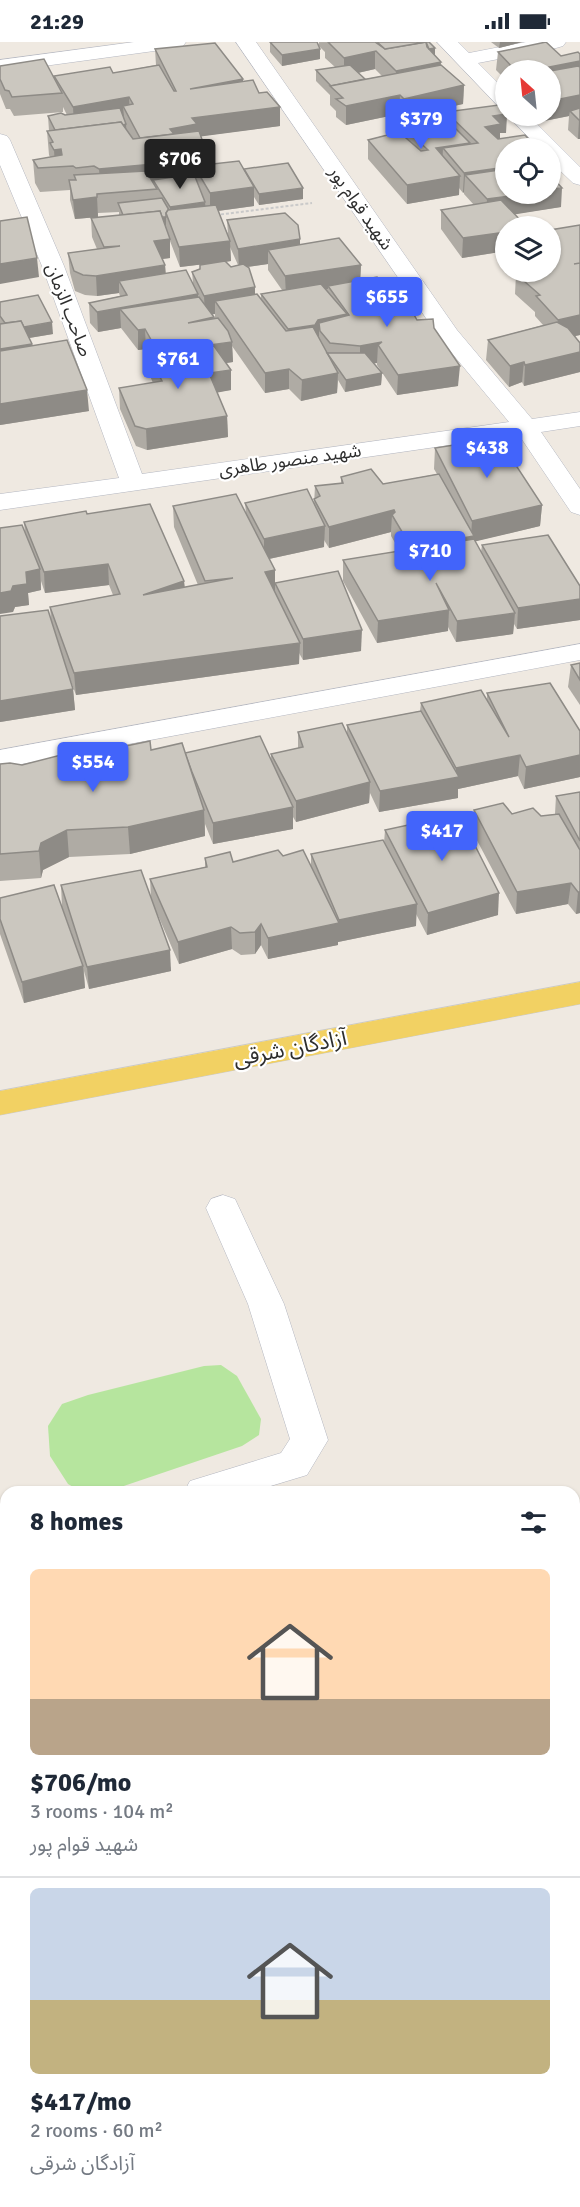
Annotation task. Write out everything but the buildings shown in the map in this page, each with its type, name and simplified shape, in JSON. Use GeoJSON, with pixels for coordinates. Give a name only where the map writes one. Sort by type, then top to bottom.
{"type":"FeatureCollection","features":[{"type":"Feature","properties":{"kind":"main road","name":"آزادگان شرقی"},"geometry":{"type":"LineString","coordinates":[[0,1103],[580,993]]}},
{"type":"Feature","properties":{"kind":"street"},"geometry":{"type":"LineString","coordinates":[[0,66],[176,42]]}},
{"type":"Feature","properties":{"kind":"street","name":"شهید قوام پور"},"geometry":{"type":"LineString","coordinates":[[246,42],[449,335],[526,427],[580,507]]}},
{"type":"Feature","properties":{"kind":"street"},"geometry":{"type":"LineString","coordinates":[[447,42],[495,92]]}},
{"type":"Feature","properties":{"kind":"street"},"geometry":{"type":"LineString","coordinates":[[464,60],[556,42]]}},
{"type":"Feature","properties":{"kind":"street"},"geometry":{"type":"LineString","coordinates":[[528,126],[539,138]]}},
{"type":"Feature","properties":{"kind":"street","name":"صاحب الزمان"},"geometry":{"type":"LineString","coordinates":[[0,140],[53,266],[133,483]]}},
{"type":"Feature","properties":{"kind":"street"},"geometry":{"type":"LineString","coordinates":[[561,160],[580,179]]}},
{"type":"Feature","properties":{"kind":"street","name":"شهید منصور طاهری"},"geometry":{"type":"LineString","coordinates":[[0,502],[580,419]]}},
{"type":"Feature","properties":{"kind":"street"},"geometry":{"type":"LineString","coordinates":[[0,759],[580,652]]}},
{"type":"Feature","properties":{"kind":"street"},"geometry":{"type":"LineString","coordinates":[[222,1486],[294,1464],[309,1440],[266,1304],[223,1208]]}},
{"type":"Feature","properties":{"kind":"path"},"geometry":{"type":"LineString","coordinates":[[212,216],[354,197]]}},
{"type":"Feature","properties":{"kind":"green space"},"geometry":{"type":"Polygon","coordinates":[[[221,1365],[237,1376],[261,1419],[259,1435],[242,1446],[124,1486],[72,1486],[68,1484],[50,1456],[48,1426],[62,1404],[88,1395],[204,1366],[221,1365]]]}}]}
